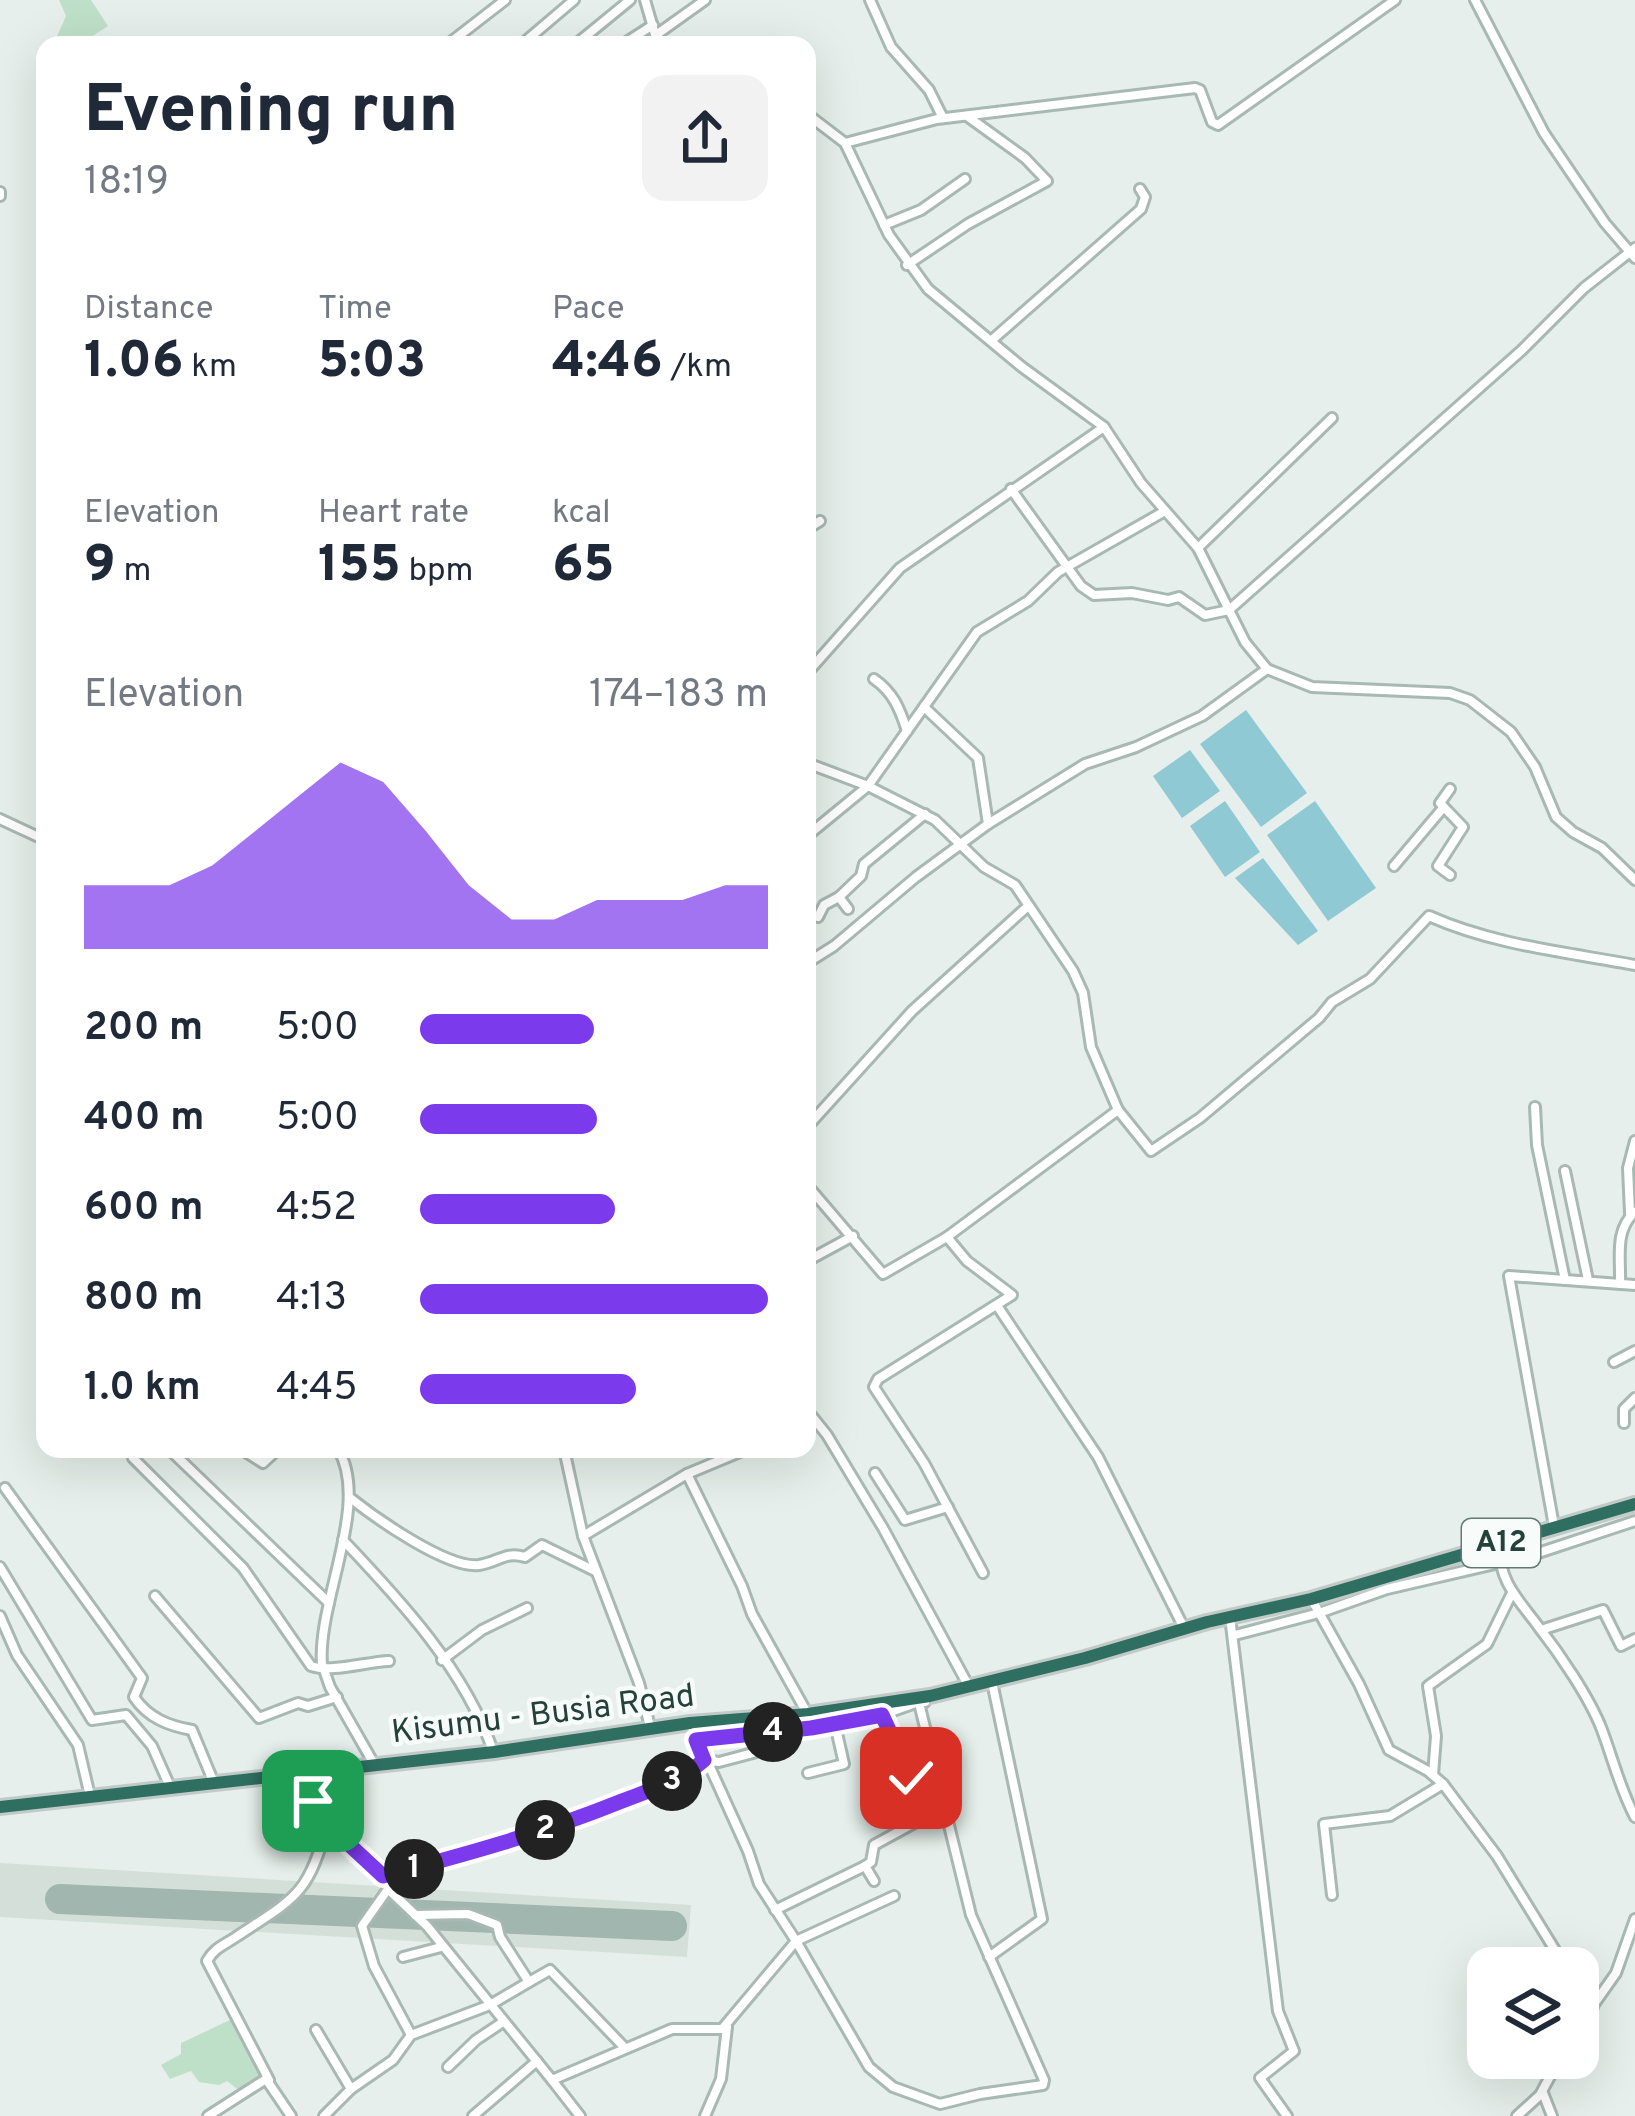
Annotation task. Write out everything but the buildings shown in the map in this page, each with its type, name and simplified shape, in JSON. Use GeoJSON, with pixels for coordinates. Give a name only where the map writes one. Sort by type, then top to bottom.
{"type":"FeatureCollection","features":[{"type":"Feature","properties":{"kind":"highway","name":"A12"},"geometry":{"type":"LineString","coordinates":[[1499,1544],[1635,1502]]}},
{"type":"Feature","properties":{"kind":"highway","name":"Kisumu - Busia Road"},"geometry":{"type":"LineString","coordinates":[[0,1807],[494,1752],[689,1723],[808,1714],[833,1718],[925,1699],[1184,1628],[1311,1599],[1499,1544]]}},
{"type":"Feature","properties":{"kind":"street"},"geometry":{"type":"LineString","coordinates":[[459,36],[505,0]]}},
{"type":"Feature","properties":{"kind":"street"},"geometry":{"type":"LineString","coordinates":[[532,36],[574,0]]}},
{"type":"Feature","properties":{"kind":"street"},"geometry":{"type":"LineString","coordinates":[[585,36],[630,0]]}},
{"type":"Feature","properties":{"kind":"street"},"geometry":{"type":"LineString","coordinates":[[644,0],[656,35],[705,0]]}},
{"type":"Feature","properties":{"kind":"street"},"geometry":{"type":"LineString","coordinates":[[870,0],[891,47],[929,90],[944,118]]}},
{"type":"Feature","properties":{"kind":"street"},"geometry":{"type":"LineString","coordinates":[[845,143],[944,118],[1197,88],[1212,122],[1218,125],[1395,0]]}},
{"type":"Feature","properties":{"kind":"street"},"geometry":{"type":"LineString","coordinates":[[1011,489],[1081,586],[1094,595],[1132,592],[1168,600],[1179,597],[1205,616],[1228,610],[1522,350],[1583,288],[1633,253],[1544,133],[1475,0]]}},
{"type":"Feature","properties":{"kind":"street"},"geometry":{"type":"LineString","coordinates":[[907,265],[954,232],[1047,181],[1025,158],[967,116]]}},
{"type":"Feature","properties":{"kind":"street"},"geometry":{"type":"LineString","coordinates":[[816,121],[845,143],[907,265],[928,289],[1104,427],[1141,483],[1198,548],[1245,642],[1267,669],[1312,687],[1450,693],[1470,700],[1525,748],[1562,824],[1602,848],[1635,880]]}},
{"type":"Feature","properties":{"kind":"street"},"geometry":{"type":"LineString","coordinates":[[884,224],[921,210],[964,179]]}},
{"type":"Feature","properties":{"kind":"street"},"geometry":{"type":"LineString","coordinates":[[992,340],[1141,208],[1145,197],[1141,189]]}},
{"type":"Feature","properties":{"kind":"street"},"geometry":{"type":"LineString","coordinates":[[1198,548],[1332,418]]}},
{"type":"Feature","properties":{"kind":"street"},"geometry":{"type":"LineString","coordinates":[[816,663],[888,579],[1104,427]]}},
{"type":"Feature","properties":{"kind":"street"},"geometry":{"type":"LineString","coordinates":[[816,829],[868,786],[974,636],[1028,601],[1069,566],[1165,511]]}},
{"type":"Feature","properties":{"kind":"street"},"geometry":{"type":"LineString","coordinates":[[816,523],[820,521]]}},
{"type":"Feature","properties":{"kind":"street"},"geometry":{"type":"LineString","coordinates":[[816,957],[988,824],[1085,764],[1136,747],[1202,716],[1267,669]]}},
{"type":"Feature","properties":{"kind":"street"},"geometry":{"type":"LineString","coordinates":[[874,679],[895,700],[922,711],[978,758],[988,824]]}},
{"type":"Feature","properties":{"kind":"street"},"geometry":{"type":"LineString","coordinates":[[895,700],[908,732]]}},
{"type":"Feature","properties":{"kind":"street"},"geometry":{"type":"LineString","coordinates":[[816,766],[925,814],[984,867],[1009,880],[1073,970],[1088,1013],[1090,1047],[1118,1110],[1151,1151],[1319,1018],[1332,1002],[1370,979],[1429,916],[1503,941],[1635,965]]}},
{"type":"Feature","properties":{"kind":"street"},"geometry":{"type":"LineString","coordinates":[[1450,789],[1440,802],[1442,808],[1463,827],[1438,866],[1450,875]]}},
{"type":"Feature","properties":{"kind":"street"},"geometry":{"type":"LineString","coordinates":[[1394,866],[1442,808]]}},
{"type":"Feature","properties":{"kind":"street"},"geometry":{"type":"LineString","coordinates":[[818,917],[824,905],[861,876],[864,864],[925,814]]}},
{"type":"Feature","properties":{"kind":"street"},"geometry":{"type":"LineString","coordinates":[[0,819],[36,836]]}},
{"type":"Feature","properties":{"kind":"street"},"geometry":{"type":"LineString","coordinates":[[839,897],[848,909]]}},
{"type":"Feature","properties":{"kind":"street"},"geometry":{"type":"LineString","coordinates":[[816,1117],[912,1011],[1028,906]]}},
{"type":"Feature","properties":{"kind":"street"},"geometry":{"type":"LineString","coordinates":[[1535,1107],[1565,1280]]}},
{"type":"Feature","properties":{"kind":"street"},"geometry":{"type":"LineString","coordinates":[[816,1195],[883,1274],[947,1237],[1118,1110]]}},
{"type":"Feature","properties":{"kind":"street"},"geometry":{"type":"LineString","coordinates":[[1620,1284],[1619,1237],[1633,1212],[1628,1168],[1635,1141]]}},
{"type":"Feature","properties":{"kind":"street"},"geometry":{"type":"LineString","coordinates":[[1565,1171],[1588,1280]]}},
{"type":"Feature","properties":{"kind":"street"},"geometry":{"type":"LineString","coordinates":[[816,1256],[853,1235]]}},
{"type":"Feature","properties":{"kind":"street"},"geometry":{"type":"LineString","coordinates":[[947,1237],[967,1261],[1012,1293],[998,1307],[874,1384],[983,1573]]}},
{"type":"Feature","properties":{"kind":"street"},"geometry":{"type":"LineString","coordinates":[[1554,1526],[1509,1276],[1635,1285]]}},
{"type":"Feature","properties":{"kind":"street"},"geometry":{"type":"LineString","coordinates":[[998,1307],[1098,1457],[1184,1628]]}},
{"type":"Feature","properties":{"kind":"street"},"geometry":{"type":"LineString","coordinates":[[1614,1362],[1635,1351]]}},
{"type":"Feature","properties":{"kind":"street"},"geometry":{"type":"LineString","coordinates":[[1624,1423],[1624,1409],[1635,1397]]}},
{"type":"Feature","properties":{"kind":"street"},"geometry":{"type":"LineString","coordinates":[[816,1426],[891,1542],[968,1687]]}},
{"type":"Feature","properties":{"kind":"street"},"geometry":{"type":"LineString","coordinates":[[133,1458],[244,1568],[311,1666],[324,1671],[388,1661]]}},
{"type":"Feature","properties":{"kind":"street"},"geometry":{"type":"LineString","coordinates":[[178,1458],[331,1604]]}},
{"type":"Feature","properties":{"kind":"street"},"geometry":{"type":"LineString","coordinates":[[343,1458],[348,1496],[321,1654],[324,1671],[374,1764]]}},
{"type":"Feature","properties":{"kind":"street"},"geometry":{"type":"LineString","coordinates":[[566,1458],[583,1536],[639,1683],[651,1732]]}},
{"type":"Feature","properties":{"kind":"street"},"geometry":{"type":"LineString","coordinates":[[583,1536],[687,1474],[725,1458]]}},
{"type":"Feature","properties":{"kind":"street"},"geometry":{"type":"LineString","coordinates":[[875,1473],[905,1520],[948,1507]]}},
{"type":"Feature","properties":{"kind":"street"},"geometry":{"type":"LineString","coordinates":[[687,1474],[749,1610],[808,1714]]}},
{"type":"Feature","properties":{"kind":"street"},"geometry":{"type":"LineString","coordinates":[[5,1488],[142,1678],[134,1697],[145,1712],[162,1718],[172,1729],[192,1730],[214,1784]]}},
{"type":"Feature","properties":{"kind":"street"},"geometry":{"type":"LineString","coordinates":[[348,1496],[377,1520],[463,1563],[479,1565],[510,1553],[525,1557],[542,1545],[595,1570]]}},
{"type":"Feature","properties":{"kind":"street"},"geometry":{"type":"LineString","coordinates":[[1235,1635],[1387,1589],[1498,1564],[1635,1521]]}},
{"type":"Feature","properties":{"kind":"street"},"geometry":{"type":"LineString","coordinates":[[341,1539],[404,1607],[484,1724],[494,1752]]}},
{"type":"Feature","properties":{"kind":"street"},"geometry":{"type":"LineString","coordinates":[[1499,1544],[1498,1564],[1510,1592],[1541,1630],[1601,1727],[1635,1817]]}},
{"type":"Feature","properties":{"kind":"street"},"geometry":{"type":"LineString","coordinates":[[0,1567],[92,1720],[126,1715],[152,1746],[171,1789]]}},
{"type":"Feature","properties":{"kind":"street"},"geometry":{"type":"LineString","coordinates":[[1433,1775],[1436,1736],[1428,1686],[1487,1644],[1511,1594]]}},
{"type":"Feature","properties":{"kind":"street"},"geometry":{"type":"LineString","coordinates":[[154,1596],[259,1718],[298,1703],[308,1706],[337,1697]]}},
{"type":"Feature","properties":{"kind":"street"},"geometry":{"type":"LineString","coordinates":[[1311,1599],[1386,1747],[1443,1784],[1496,1856],[1553,1947]]}},
{"type":"Feature","properties":{"kind":"street"},"geometry":{"type":"LineString","coordinates":[[442,1660],[482,1630],[527,1608]]}},
{"type":"Feature","properties":{"kind":"street"},"geometry":{"type":"LineString","coordinates":[[1541,1630],[1603,1610],[1621,1646],[1635,1640]]}},
{"type":"Feature","properties":{"kind":"street"},"geometry":{"type":"LineString","coordinates":[[0,1616],[16,1655],[78,1745],[90,1797]]}},
{"type":"Feature","properties":{"kind":"street"},"geometry":{"type":"LineString","coordinates":[[1230,1617],[1275,1991],[1281,2024],[1294,2051],[1259,2078],[1287,2116]]}},
{"type":"Feature","properties":{"kind":"street"},"geometry":{"type":"LineString","coordinates":[[989,1957],[1042,1919],[992,1682]]}},
{"type":"Feature","properties":{"kind":"street"},"geometry":{"type":"LineString","coordinates":[[689,1723],[759,1884],[876,2075],[907,2093],[940,2104],[1044,2084],[971,1915],[925,1699]]}},
{"type":"Feature","properties":{"kind":"street"},"geometry":{"type":"LineString","coordinates":[[775,1910],[865,1866],[871,1862],[874,1844],[918,1821],[911,1778],[881,1709]]}},
{"type":"Feature","properties":{"kind":"street"},"geometry":{"type":"LineString","coordinates":[[696,1740],[833,1718],[844,1764],[808,1773]]}},
{"type":"Feature","properties":{"kind":"street"},"geometry":{"type":"LineString","coordinates":[[383,1876],[555,1827],[679,1778],[704,1760],[719,1762],[772,1748]]}},
{"type":"Feature","properties":{"kind":"street"},"geometry":{"type":"LineString","coordinates":[[296,1774],[327,1824],[383,1876],[580,2116]]}},
{"type":"Feature","properties":{"kind":"street"},"geometry":{"type":"LineString","coordinates":[[1332,1895],[1324,1824],[1390,1816],[1443,1784]]}},
{"type":"Feature","properties":{"kind":"street"},"geometry":{"type":"LineString","coordinates":[[291,2116],[207,1961],[214,1950],[276,1914],[305,1887],[327,1824]]}},
{"type":"Feature","properties":{"kind":"street"},"geometry":{"type":"LineString","coordinates":[[865,1866],[874,1881]]}},
{"type":"Feature","properties":{"kind":"street"},"geometry":{"type":"LineString","coordinates":[[389,1888],[362,1926],[374,1966],[411,2035]]}},
{"type":"Feature","properties":{"kind":"street"},"geometry":{"type":"LineString","coordinates":[[552,2080],[672,2029],[718,2031],[796,1941],[894,1896]]}},
{"type":"Feature","properties":{"kind":"street"},"geometry":{"type":"LineString","coordinates":[[415,1915],[468,1914],[496,1925],[529,1982]]}},
{"type":"Feature","properties":{"kind":"street"},"geometry":{"type":"LineString","coordinates":[[1599,1997],[1621,1961],[1635,1919]]}},
{"type":"Feature","properties":{"kind":"street"},"geometry":{"type":"LineString","coordinates":[[403,1958],[441,1947]]}},
{"type":"Feature","properties":{"kind":"street"},"geometry":{"type":"LineString","coordinates":[[324,2116],[393,2060],[411,2035],[490,2005],[550,1970],[624,2047]]}},
{"type":"Feature","properties":{"kind":"street"},"geometry":{"type":"LineString","coordinates":[[448,2067],[503,2023]]}},
{"type":"Feature","properties":{"kind":"street"},"geometry":{"type":"LineString","coordinates":[[705,2116],[721,2079],[726,2025]]}},
{"type":"Feature","properties":{"kind":"street"},"geometry":{"type":"LineString","coordinates":[[316,2030],[352,2089]]}},
{"type":"Feature","properties":{"kind":"street"},"geometry":{"type":"LineString","coordinates":[[473,2116],[536,2061]]}},
{"type":"Feature","properties":{"kind":"street"},"geometry":{"type":"LineString","coordinates":[[1516,2116],[1549,2079]]}},
{"type":"Feature","properties":{"kind":"street"},"geometry":{"type":"LineString","coordinates":[[208,2116],[269,2080]]}},
{"type":"Feature","properties":{"kind":"street"},"geometry":{"type":"LineString","coordinates":[[1542,2092],[1552,2116]]}},
{"type":"Feature","properties":{"kind":"shaded area"},"geometry":{"type":"Polygon","coordinates":[[[0,1863],[691,1905],[687,1957],[0,1917],[0,1863]]]}},
{"type":"Feature","properties":{"kind":"green space"},"geometry":{"type":"Polygon","coordinates":[[[59,0],[91,0],[108,26],[92,36],[57,36],[66,16],[59,0]]]}},
{"type":"Feature","properties":{"kind":"green space"},"geometry":{"type":"Polygon","coordinates":[[[230,2020],[239,2027],[262,2075],[240,2091],[227,2081],[219,2085],[199,2082],[191,2071],[170,2079],[161,2065],[181,2054],[181,2043],[230,2020]]]}},
{"type":"Feature","properties":{"kind":"water"},"geometry":{"type":"Polygon","coordinates":[[[1246,710],[1307,793],[1261,827],[1200,744],[1246,710]]]}},
{"type":"Feature","properties":{"kind":"water"},"geometry":{"type":"Polygon","coordinates":[[[1190,750],[1220,791],[1182,818],[1153,776],[1190,750]]]}},
{"type":"Feature","properties":{"kind":"water"},"geometry":{"type":"Polygon","coordinates":[[[1225,801],[1260,852],[1225,877],[1190,826],[1225,801]]]}},
{"type":"Feature","properties":{"kind":"water"},"geometry":{"type":"Polygon","coordinates":[[[1315,801],[1376,888],[1328,921],[1267,835],[1315,801]]]}},
{"type":"Feature","properties":{"kind":"water"},"geometry":{"type":"Polygon","coordinates":[[[1263,858],[1318,931],[1298,945],[1235,878],[1263,858]]]}},
{"type":"Feature","properties":{"kind":"runway"},"geometry":{"type":"LineString","coordinates":[[60,1899],[672,1926]]}},
{"type":"Feature","properties":{"kind":"route"},"geometry":{"type":"LineString","coordinates":[[313,1801],[327,1824],[383,1876],[555,1827],[679,1778],[704,1760],[696,1740],[882,1715],[911,1778]]}}]}
